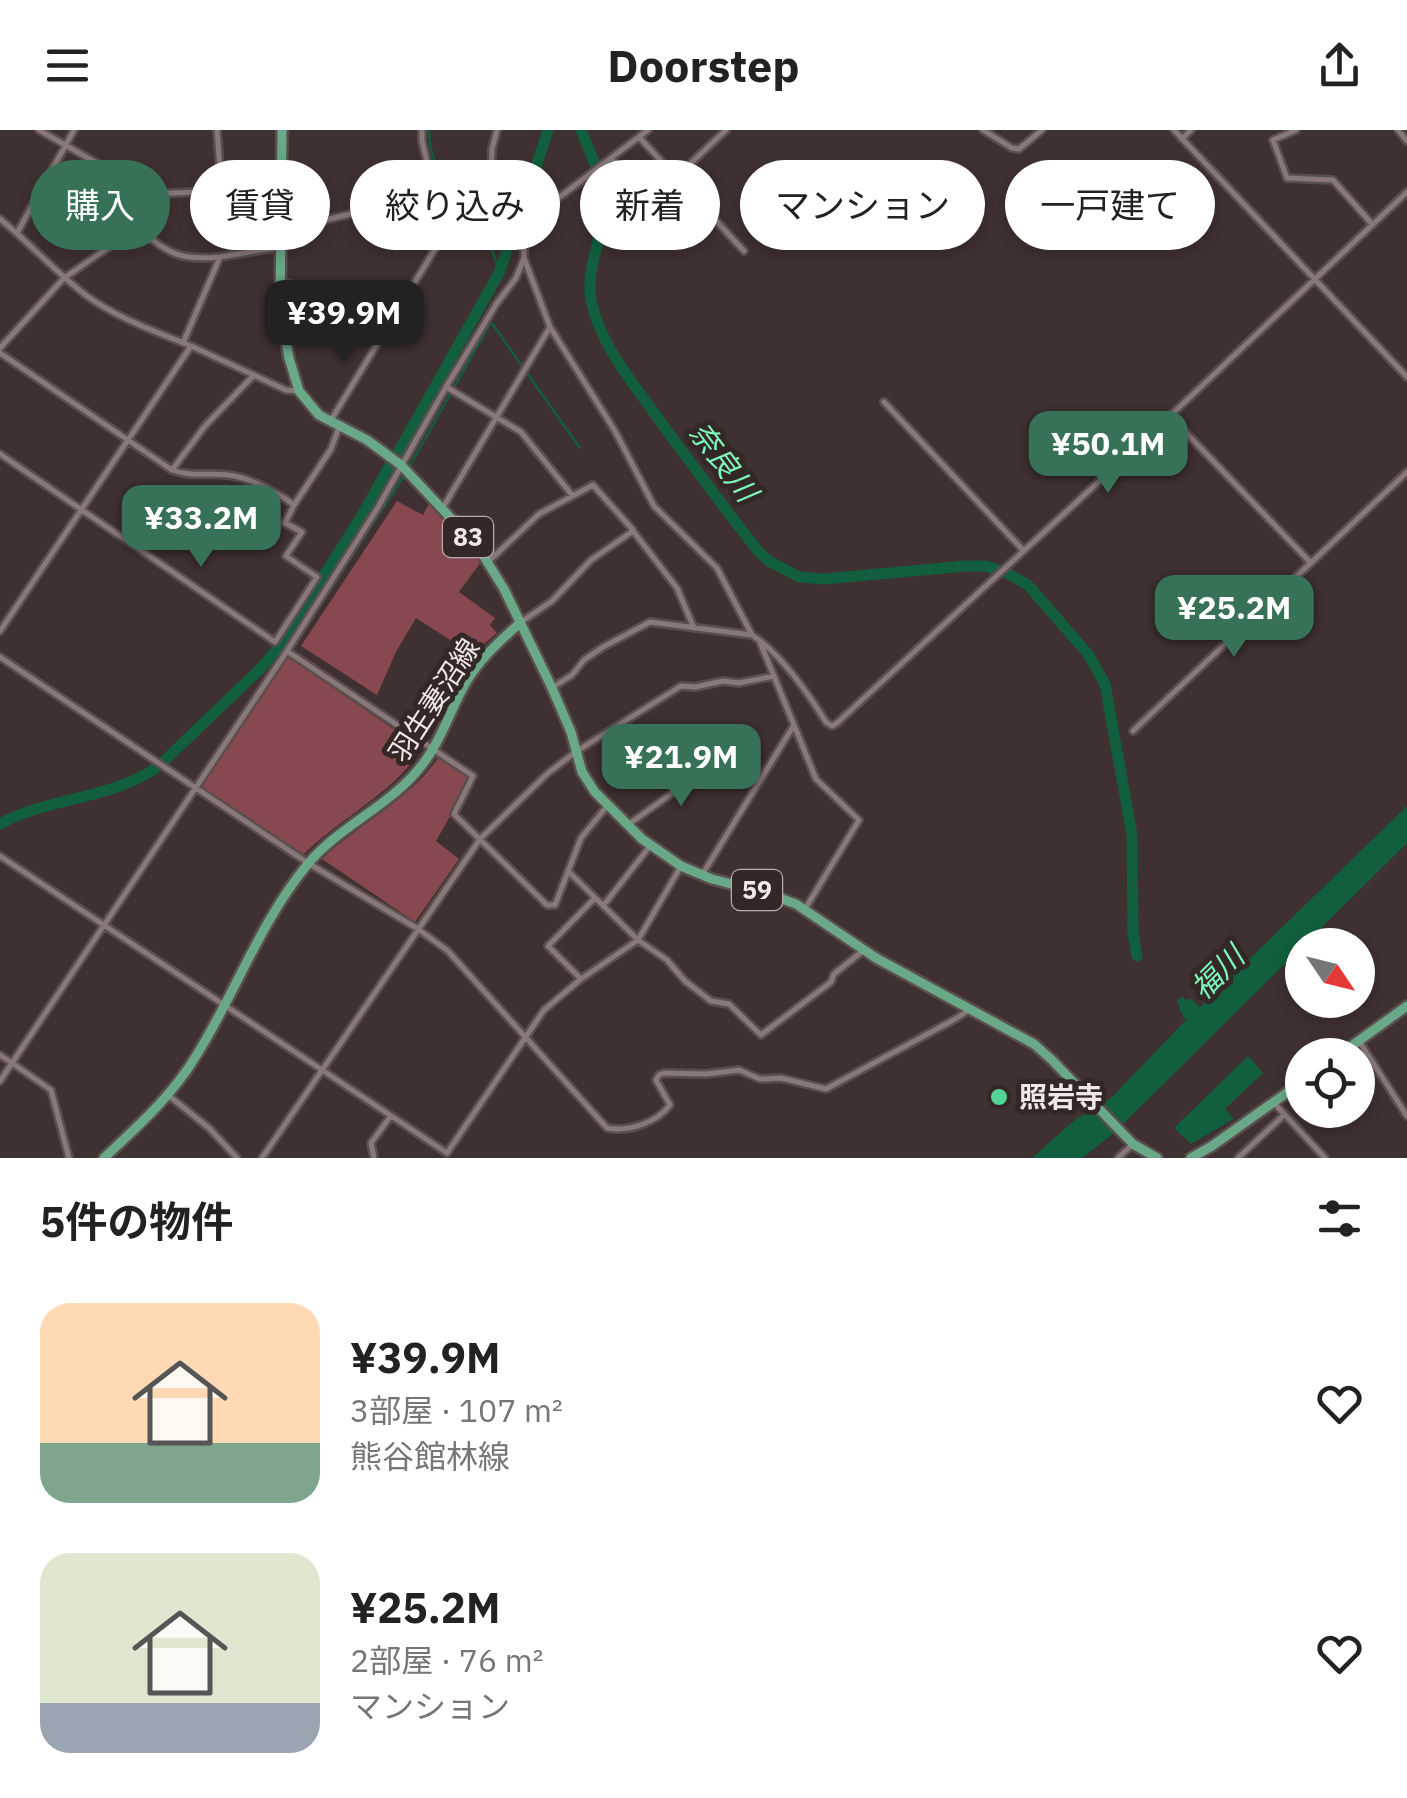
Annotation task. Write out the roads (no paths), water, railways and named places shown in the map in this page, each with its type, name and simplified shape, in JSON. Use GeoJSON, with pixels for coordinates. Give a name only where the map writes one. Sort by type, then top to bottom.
{"type":"FeatureCollection","features":[{"type":"Feature","properties":{"kind":"main road","name":"83"},"geometry":{"type":"LineString","coordinates":[[282,130],[282,160]]}},
{"type":"Feature","properties":{"kind":"main road","name":"83"},"geometry":{"type":"LineString","coordinates":[[280,250],[280,309],[299,391],[311,408],[334,425],[367,440],[400,464],[488,562],[521,622]]}},
{"type":"Feature","properties":{"kind":"main road","name":"59"},"geometry":{"type":"LineString","coordinates":[[521,622],[552,688],[586,780],[626,826],[681,866],[778,896],[804,909],[864,950],[1034,1044],[1132,1142],[1157,1158]]}},
{"type":"Feature","properties":{"kind":"main road","name":"羽生妻沼線"},"geometry":{"type":"LineString","coordinates":[[104,1158],[168,1095],[195,1059],[279,904],[308,863],[403,786],[434,748],[473,671],[521,622]]}},
{"type":"Feature","properties":{"kind":"main road"},"geometry":{"type":"LineString","coordinates":[[1363,1038],[1407,1006]]}},
{"type":"Feature","properties":{"kind":"main road"},"geometry":{"type":"LineString","coordinates":[[1191,1158],[1285,1095]]}},
{"type":"Feature","properties":{"kind":"street"},"geometry":{"type":"LineString","coordinates":[[38,130],[151,194],[190,192]]}},
{"type":"Feature","properties":{"kind":"street"},"geometry":{"type":"LineString","coordinates":[[17,233],[74,130]]}},
{"type":"Feature","properties":{"kind":"street"},"geometry":{"type":"LineString","coordinates":[[217,130],[220,160]]}},
{"type":"Feature","properties":{"kind":"street"},"geometry":{"type":"LineString","coordinates":[[330,219],[379,207],[430,174],[422,130]]}},
{"type":"Feature","properties":{"kind":"street"},"geometry":{"type":"LineString","coordinates":[[492,160],[498,130]]}},
{"type":"Feature","properties":{"kind":"street"},"geometry":{"type":"LineString","coordinates":[[560,197],[648,130]]}},
{"type":"Feature","properties":{"kind":"street"},"geometry":{"type":"LineString","coordinates":[[694,160],[726,130]]}},
{"type":"Feature","properties":{"kind":"street"},"geometry":{"type":"LineString","coordinates":[[983,130],[1019,149],[1042,130]]}},
{"type":"Feature","properties":{"kind":"street"},"geometry":{"type":"LineString","coordinates":[[1174,130],[1407,377]]}},
{"type":"Feature","properties":{"kind":"street"},"geometry":{"type":"LineString","coordinates":[[1182,138],[1192,130]]}},
{"type":"Feature","properties":{"kind":"street"},"geometry":{"type":"LineString","coordinates":[[1296,130],[1272,140],[1288,178],[1333,180],[1372,224]]}},
{"type":"Feature","properties":{"kind":"street"},"geometry":{"type":"LineString","coordinates":[[1398,130],[1407,141]]}},
{"type":"Feature","properties":{"kind":"street"},"geometry":{"type":"LineString","coordinates":[[639,136],[660,160]]}},
{"type":"Feature","properties":{"kind":"street"},"geometry":{"type":"LineString","coordinates":[[552,688],[603,647],[650,622],[756,637],[832,726],[997,577],[1407,192]]}},
{"type":"Feature","properties":{"kind":"street"},"geometry":{"type":"LineString","coordinates":[[0,219],[90,299],[286,390],[299,391]]}},
{"type":"Feature","properties":{"kind":"street"},"geometry":{"type":"LineString","coordinates":[[720,226],[744,251]]}},
{"type":"Feature","properties":{"kind":"street"},"geometry":{"type":"LineString","coordinates":[[262,250],[190,260],[166,250],[137,228],[64,278],[0,351],[172,470],[186,475],[230,474],[278,493],[294,505]]}},
{"type":"Feature","properties":{"kind":"street"},"geometry":{"type":"LineString","coordinates":[[0,454],[275,642],[318,577],[286,556],[302,532],[286,522],[331,449],[334,425],[388,325],[434,250]]}},
{"type":"Feature","properties":{"kind":"street"},"geometry":{"type":"LineString","coordinates":[[524,250],[550,327],[615,432],[654,506],[717,568],[756,637],[816,779],[859,820],[804,909]]}},
{"type":"Feature","properties":{"kind":"street"},"geometry":{"type":"LineString","coordinates":[[183,343],[220,257]]}},
{"type":"Feature","properties":{"kind":"street"},"geometry":{"type":"LineString","coordinates":[[0,1081],[287,651],[377,509],[446,387],[516,278],[524,258]]}},
{"type":"Feature","properties":{"kind":"street"},"geometry":{"type":"LineString","coordinates":[[280,283],[330,290],[388,325]]}},
{"type":"Feature","properties":{"kind":"street"},"geometry":{"type":"LineString","coordinates":[[442,509],[550,327]]}},
{"type":"Feature","properties":{"kind":"street"},"geometry":{"type":"LineString","coordinates":[[0,632],[191,346]]}},
{"type":"Feature","properties":{"kind":"street"},"geometry":{"type":"LineString","coordinates":[[172,470],[205,426],[254,375]]}},
{"type":"Feature","properties":{"kind":"street"},"geometry":{"type":"LineString","coordinates":[[446,387],[521,432],[572,495]]}},
{"type":"Feature","properties":{"kind":"street"},"geometry":{"type":"LineString","coordinates":[[884,402],[1023,550]]}},
{"type":"Feature","properties":{"kind":"street"},"geometry":{"type":"LineString","coordinates":[[1170,416],[1311,564]]}},
{"type":"Feature","properties":{"kind":"street"},"geometry":{"type":"LineString","coordinates":[[1133,731],[1407,472]]}},
{"type":"Feature","properties":{"kind":"street"},"geometry":{"type":"LineString","coordinates":[[488,562],[539,514],[593,485],[677,588],[694,628]]}},
{"type":"Feature","properties":{"kind":"street"},"geometry":{"type":"LineString","coordinates":[[521,622],[552,601],[592,560],[633,530]]}},
{"type":"Feature","properties":{"kind":"street"},"geometry":{"type":"LineString","coordinates":[[287,651],[473,776],[454,814],[547,904],[556,905],[581,838],[606,806]]}},
{"type":"Feature","properties":{"kind":"street"},"geometry":{"type":"LineString","coordinates":[[0,656],[308,863],[448,951],[607,1128],[626,1130],[664,1112],[670,1105],[656,1080],[664,1073],[739,1070],[760,1079],[781,1078],[826,1089],[970,1009]]}},
{"type":"Feature","properties":{"kind":"street"},"geometry":{"type":"LineString","coordinates":[[262,1158],[480,838],[548,773],[681,686],[739,683],[774,676]]}},
{"type":"Feature","properties":{"kind":"street"},"geometry":{"type":"LineString","coordinates":[[702,875],[794,725]]}},
{"type":"Feature","properties":{"kind":"street"},"geometry":{"type":"LineString","coordinates":[[626,826],[671,794],[702,757]]}},
{"type":"Feature","properties":{"kind":"street"},"geometry":{"type":"LineString","coordinates":[[604,906],[650,846]]}},
{"type":"Feature","properties":{"kind":"street"},"geometry":{"type":"LineString","coordinates":[[0,856],[450,1156],[544,1010],[580,979],[638,940],[681,866]]}},
{"type":"Feature","properties":{"kind":"street"},"geometry":{"type":"LineString","coordinates":[[567,870],[685,981],[711,1000],[728,1004],[762,1035],[831,982],[834,974],[864,950]]}},
{"type":"Feature","properties":{"kind":"street"},"geometry":{"type":"LineString","coordinates":[[580,979],[548,946],[595,898]]}},
{"type":"Feature","properties":{"kind":"street"},"geometry":{"type":"LineString","coordinates":[[0,1055],[50,1090],[69,1158]]}},
{"type":"Feature","properties":{"kind":"street"},"geometry":{"type":"LineString","coordinates":[[1375,1066],[1407,1116]]}},
{"type":"Feature","properties":{"kind":"street"},"geometry":{"type":"LineString","coordinates":[[168,1095],[209,1128],[237,1158]]}},
{"type":"Feature","properties":{"kind":"street"},"geometry":{"type":"LineString","coordinates":[[1274,1103],[1325,1158]]}},
{"type":"Feature","properties":{"kind":"street"},"geometry":{"type":"LineString","coordinates":[[1238,1158],[1284,1115]]}},
{"type":"Feature","properties":{"kind":"street"},"geometry":{"type":"LineString","coordinates":[[374,1158],[372,1142],[390,1117]]}},
{"type":"Feature","properties":{"kind":"street"},"geometry":{"type":"LineString","coordinates":[[1118,1158],[1132,1142]]}},
{"type":"Feature","properties":{"kind":"waterway"},"geometry":{"type":"LineString","coordinates":[[429,130],[437,165],[477,221],[499,273]]}},
{"type":"Feature","properties":{"kind":"waterway"},"geometry":{"type":"LineString","coordinates":[[538,160],[548,130]]}},
{"type":"Feature","properties":{"kind":"waterway","name":"奈良川"},"geometry":{"type":"LineString","coordinates":[[581,130],[593,160]]}},
{"type":"Feature","properties":{"kind":"waterway"},"geometry":{"type":"LineString","coordinates":[[396,456],[499,273],[507,250]]}},
{"type":"Feature","properties":{"kind":"waterway","name":"奈良川"},"geometry":{"type":"LineString","coordinates":[[596,250],[591,300],[601,331],[617,360],[693,466],[769,561],[799,577],[824,579],[966,566],[999,570]]}},
{"type":"Feature","properties":{"kind":"waterway"},"geometry":{"type":"LineString","coordinates":[[408,469],[491,322],[580,448]]}},
{"type":"Feature","properties":{"kind":"waterway"},"geometry":{"type":"LineString","coordinates":[[164,761],[278,648],[390,465]]}},
{"type":"Feature","properties":{"kind":"waterway"},"geometry":{"type":"LineString","coordinates":[[296,641],[404,476]]}},
{"type":"Feature","properties":{"kind":"waterway","name":"奈良川"},"geometry":{"type":"LineString","coordinates":[[1007,573],[1028,585],[1088,654],[1105,684],[1132,835],[1133,933],[1137,956]]}},
{"type":"Feature","properties":{"kind":"waterway"},"geometry":{"type":"LineString","coordinates":[[0,824],[38,808],[119,786],[156,768]]}},
{"type":"Feature","properties":{"kind":"place","name":"照岩寺"},"geometry":{"type":"Point","coordinates":[999,1097]}},
{"type":"Feature","properties":{"kind":"water label","name":"福川"},"geometry":{"type":"Point","coordinates":[1218,973]}}]}
